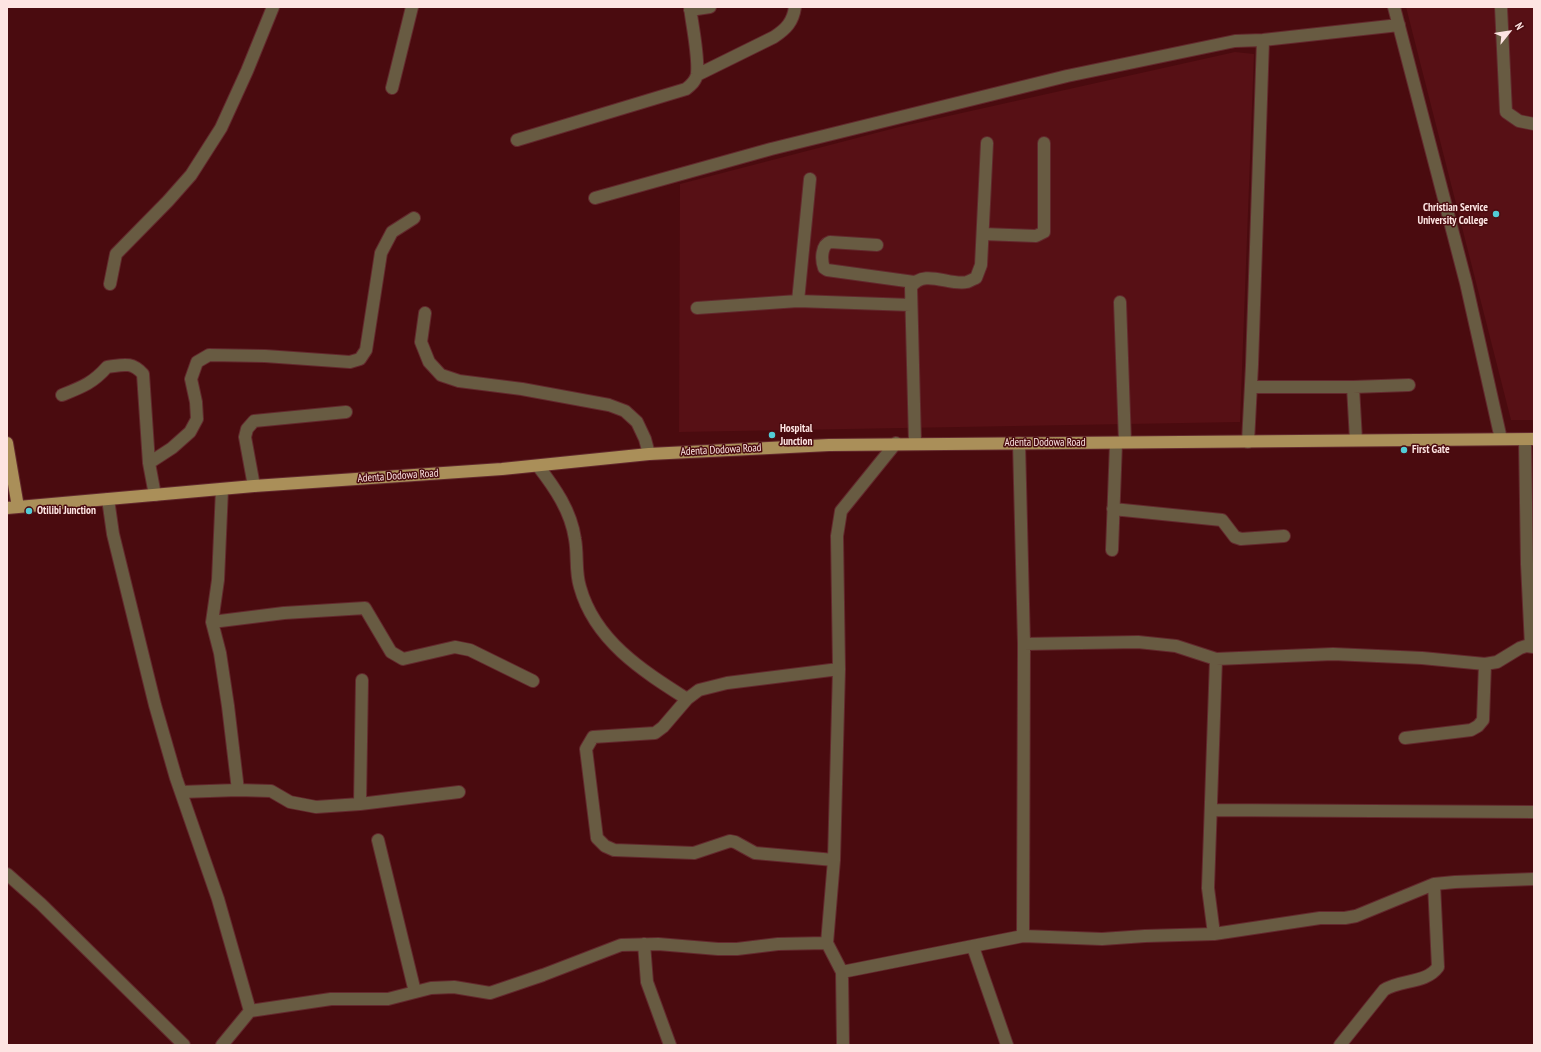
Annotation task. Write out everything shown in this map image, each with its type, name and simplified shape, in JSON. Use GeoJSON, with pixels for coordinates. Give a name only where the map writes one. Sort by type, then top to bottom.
{"type":"FeatureCollection","features":[{"type":"Feature","properties":{"kind":"main road","name":"Adenta Dodowa Road"},"geometry":{"type":"LineString","coordinates":[[12,507],[254,486],[538,466],[649,454],[829,445],[1020,442],[1530,440]]}},
{"type":"Feature","properties":{"kind":"main road"},"geometry":{"type":"LineString","coordinates":[[7,443],[12,507]]}},
{"type":"Feature","properties":{"kind":"street"},"geometry":{"type":"LineString","coordinates":[[110,284],[116,254],[191,175],[221,128],[247,71],[273,7]]}},
{"type":"Feature","properties":{"kind":"street"},"geometry":{"type":"LineString","coordinates":[[392,88],[412,7]]}},
{"type":"Feature","properties":{"kind":"street"},"geometry":{"type":"LineString","coordinates":[[517,140],[686,89],[693,84],[697,75],[690,8],[710,7]]}},
{"type":"Feature","properties":{"kind":"street"},"geometry":{"type":"LineString","coordinates":[[697,75],[774,37],[785,30],[792,20],[795,7]]}},
{"type":"Feature","properties":{"kind":"street"},"geometry":{"type":"LineString","coordinates":[[1394,7],[1466,283],[1501,439]]}},
{"type":"Feature","properties":{"kind":"street"},"geometry":{"type":"LineString","coordinates":[[1501,7],[1506,112],[1519,121],[1534,124]]}},
{"type":"Feature","properties":{"kind":"street"},"geometry":{"type":"LineString","coordinates":[[595,198],[771,149],[1067,76],[1235,41],[1263,40],[1399,25]]}},
{"type":"Feature","properties":{"kind":"street"},"geometry":{"type":"LineString","coordinates":[[1248,442],[1263,40]]}},
{"type":"Feature","properties":{"kind":"street"},"geometry":{"type":"LineString","coordinates":[[877,245],[830,242],[824,247],[822,264],[827,270],[914,282],[923,278],[966,282],[976,278],[981,266],[987,143]]}},
{"type":"Feature","properties":{"kind":"street"},"geometry":{"type":"LineString","coordinates":[[983,234],[1036,236],[1044,232],[1044,143]]}},
{"type":"Feature","properties":{"kind":"street"},"geometry":{"type":"LineString","coordinates":[[798,301],[810,179]]}},
{"type":"Feature","properties":{"kind":"street"},"geometry":{"type":"LineString","coordinates":[[149,462],[172,448],[190,432],[197,419],[196,402],[191,378],[197,362],[209,355],[265,356],[350,362],[360,359],[366,350],[381,253],[392,232],[414,218]]}},
{"type":"Feature","properties":{"kind":"street"},"geometry":{"type":"LineString","coordinates":[[914,282],[911,287],[911,305],[915,443]]}},
{"type":"Feature","properties":{"kind":"street"},"geometry":{"type":"LineString","coordinates":[[697,308],[798,301],[911,305]]}},
{"type":"Feature","properties":{"kind":"street"},"geometry":{"type":"LineString","coordinates":[[1112,550],[1113,509],[1121,442],[1120,302]]}},
{"type":"Feature","properties":{"kind":"street"},"geometry":{"type":"LineString","coordinates":[[425,313],[421,342],[429,362],[441,375],[459,381],[522,389],[609,404],[625,411],[637,422],[645,438],[649,454]]}},
{"type":"Feature","properties":{"kind":"street"},"geometry":{"type":"LineString","coordinates":[[62,395],[97,378],[107,366],[129,365],[136,367],[143,374],[149,462],[155,495]]}},
{"type":"Feature","properties":{"kind":"street"},"geometry":{"type":"LineString","coordinates":[[1251,387],[1353,387],[1409,385]]}},
{"type":"Feature","properties":{"kind":"street"},"geometry":{"type":"LineString","coordinates":[[1353,387],[1356,440]]}},
{"type":"Feature","properties":{"kind":"street"},"geometry":{"type":"LineString","coordinates":[[254,486],[245,437],[247,429],[254,421],[346,412]]}},
{"type":"Feature","properties":{"kind":"street"},"geometry":{"type":"LineString","coordinates":[[1024,644],[1138,642],[1176,646],[1216,658],[1333,654],[1422,658],[1485,664],[1497,662],[1520,648],[1533,647],[1527,564],[1530,440]]}},
{"type":"Feature","properties":{"kind":"street"},"geometry":{"type":"LineString","coordinates":[[1020,442],[1024,644],[1023,936]]}},
{"type":"Feature","properties":{"kind":"street"},"geometry":{"type":"LineString","coordinates":[[843,1045],[842,972],[827,943],[834,860],[839,669],[837,536],[841,511],[896,443]]}},
{"type":"Feature","properties":{"kind":"street"},"geometry":{"type":"LineString","coordinates":[[538,466],[555,488],[567,511],[575,539],[576,569],[579,585],[589,609],[604,634],[626,656],[649,675],[687,699]]}},
{"type":"Feature","properties":{"kind":"street"},"geometry":{"type":"LineString","coordinates":[[222,489],[218,580],[212,622],[220,653],[226,691],[238,790]]}},
{"type":"Feature","properties":{"kind":"street"},"geometry":{"type":"LineString","coordinates":[[108,499],[113,534],[155,705],[181,792],[218,899],[250,1011]]}},
{"type":"Feature","properties":{"kind":"street"},"geometry":{"type":"LineString","coordinates":[[1113,509],[1222,520],[1235,537],[1241,539],[1284,536]]}},
{"type":"Feature","properties":{"kind":"street"},"geometry":{"type":"LineString","coordinates":[[212,622],[284,613],[365,608],[391,652],[403,659],[455,647],[470,650],[533,681]]}},
{"type":"Feature","properties":{"kind":"street"},"geometry":{"type":"LineString","coordinates":[[1214,934],[1208,888],[1216,658]]}},
{"type":"Feature","properties":{"kind":"street"},"geometry":{"type":"LineString","coordinates":[[1405,738],[1471,730],[1478,726],[1483,720],[1485,664]]}},
{"type":"Feature","properties":{"kind":"street"},"geometry":{"type":"LineString","coordinates":[[834,860],[755,853],[735,842],[730,841],[694,853],[614,850],[605,846],[597,838],[586,749],[593,738],[655,733],[687,699],[699,690],[727,683],[839,669]]}},
{"type":"Feature","properties":{"kind":"street"},"geometry":{"type":"LineString","coordinates":[[360,804],[362,680]]}},
{"type":"Feature","properties":{"kind":"street"},"geometry":{"type":"LineString","coordinates":[[181,792],[271,790],[290,802],[316,807],[360,804],[459,792]]}},
{"type":"Feature","properties":{"kind":"street"},"geometry":{"type":"LineString","coordinates":[[1211,810],[1534,812]]}},
{"type":"Feature","properties":{"kind":"street"},"geometry":{"type":"LineString","coordinates":[[378,840],[415,992]]}},
{"type":"Feature","properties":{"kind":"street"},"geometry":{"type":"LineString","coordinates":[[7,874],[40,904],[184,1045]]}},
{"type":"Feature","properties":{"kind":"street"},"geometry":{"type":"LineString","coordinates":[[842,972],[1023,936],[1102,939],[1214,934],[1320,918],[1345,918],[1356,916],[1434,884],[1534,880]]}},
{"type":"Feature","properties":{"kind":"street"},"geometry":{"type":"LineString","coordinates":[[1340,1045],[1384,990],[1391,986],[1429,976],[1438,967],[1434,884]]}},
{"type":"Feature","properties":{"kind":"street"},"geometry":{"type":"LineString","coordinates":[[222,1045],[250,1011],[331,999],[388,999],[431,988],[454,987],[490,993],[621,945],[644,944],[730,949],[778,944],[827,943]]}},
{"type":"Feature","properties":{"kind":"street"},"geometry":{"type":"LineString","coordinates":[[644,944],[647,982],[670,1045]]}},
{"type":"Feature","properties":{"kind":"street"},"geometry":{"type":"LineString","coordinates":[[973,947],[1007,1045]]}},
{"type":"Feature","properties":{"kind":"shaded area","name":"Christian Service University College"},"geometry":{"type":"Polygon","coordinates":[[[1406,7],[1534,7],[1534,420],[1511,420],[1406,7]]]}},
{"type":"Feature","properties":{"kind":"shaded area"},"geometry":{"type":"Polygon","coordinates":[[[1235,52],[1254,54],[1240,422],[679,432],[680,184],[899,127],[1235,52]]]}},
{"type":"Feature","properties":{"kind":"place","name":"Christian Service University College"},"geometry":{"type":"Point","coordinates":[1496,214]}},
{"type":"Feature","properties":{"kind":"place","name":"Hospital Junction"},"geometry":{"type":"Point","coordinates":[772,435]}},
{"type":"Feature","properties":{"kind":"place","name":"First Gate"},"geometry":{"type":"Point","coordinates":[1404,450]}},
{"type":"Feature","properties":{"kind":"place","name":"Otilibi Junction"},"geometry":{"type":"Point","coordinates":[29,511]}}]}
